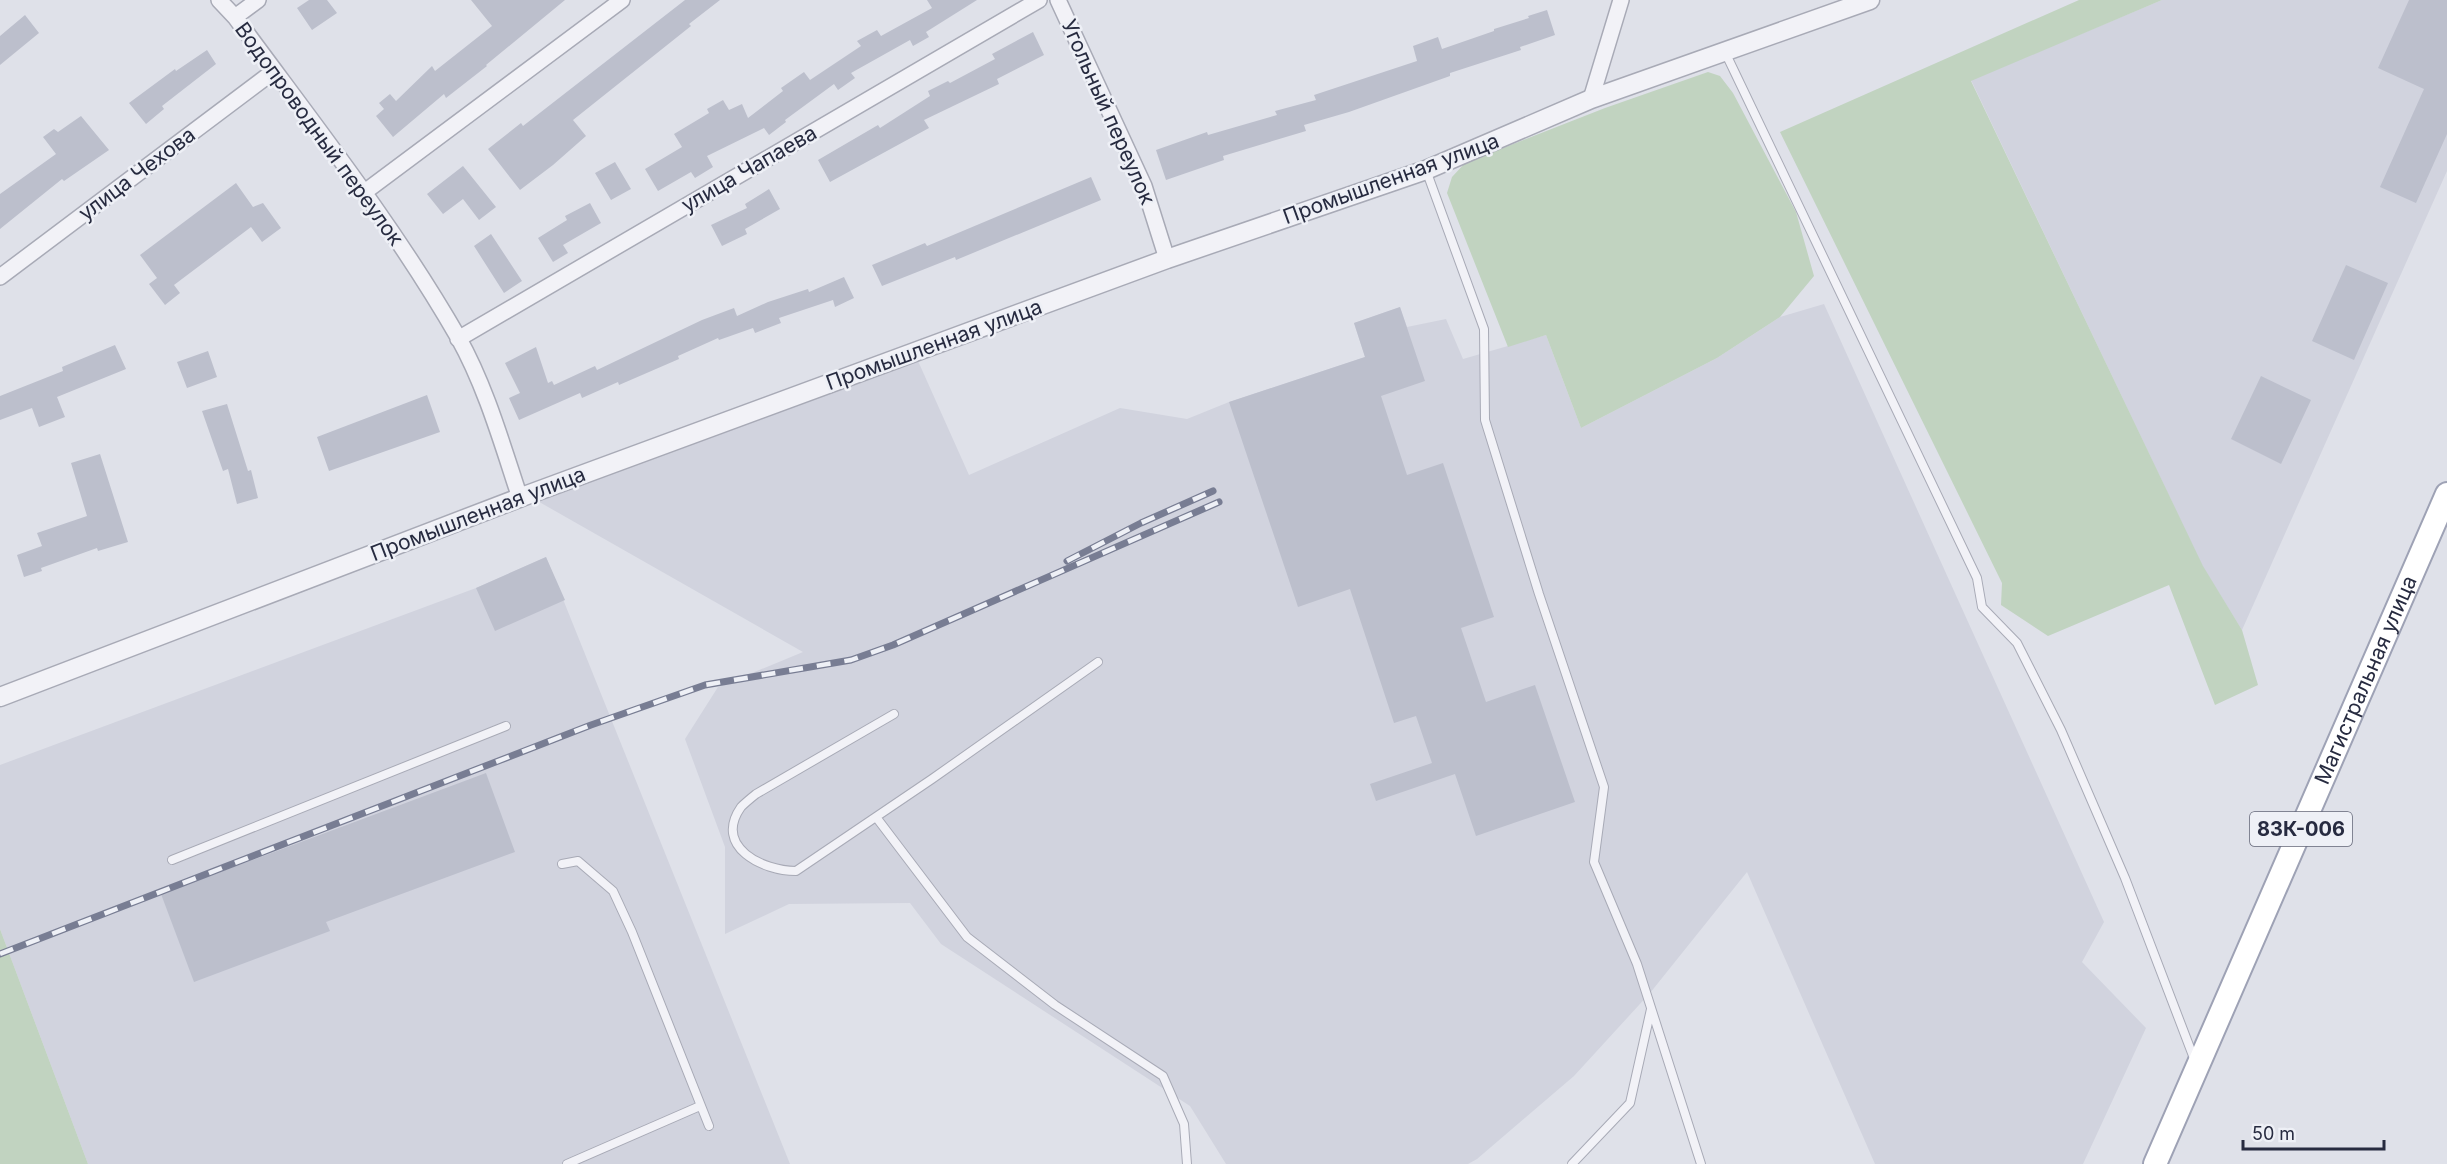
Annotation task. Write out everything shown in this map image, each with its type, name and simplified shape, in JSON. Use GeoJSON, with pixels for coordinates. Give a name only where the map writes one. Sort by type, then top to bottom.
{"type":"FeatureCollection","features":[{"type":"Feature","properties":{"kind":"main road","name":"Магистральная улица"},"geometry":{"type":"LineString","coordinates":[[2155,1164],[2447,494]]}},
{"type":"Feature","properties":{"kind":"street","name":"Водопроводный переулок"},"geometry":{"type":"LineString","coordinates":[[219,0],[235,17],[366,191],[458,339],[495,421],[520,498]]}},
{"type":"Feature","properties":{"kind":"street"},"geometry":{"type":"LineString","coordinates":[[235,17],[258,0]]}},
{"type":"Feature","properties":{"kind":"street"},"geometry":{"type":"LineString","coordinates":[[366,191],[622,0]]}},
{"type":"Feature","properties":{"kind":"street","name":"улица Чапаева"},"geometry":{"type":"LineString","coordinates":[[458,339],[1039,0]]}},
{"type":"Feature","properties":{"kind":"street","name":"Угольный переулок"},"geometry":{"type":"LineString","coordinates":[[1058,0],[1144,186],[1167,259]]}},
{"type":"Feature","properties":{"kind":"street"},"geometry":{"type":"LineString","coordinates":[[1591,99],[1621,0]]}},
{"type":"Feature","properties":{"kind":"street","name":"Промышленная улица"},"geometry":{"type":"LineString","coordinates":[[0,697],[520,498],[1167,259],[1426,170],[1591,99],[1870,0]]}},
{"type":"Feature","properties":{"kind":"street","name":"улица Чехова"},"geometry":{"type":"LineString","coordinates":[[0,277],[274,71]]}},
{"type":"Feature","properties":{"kind":"lane"},"geometry":{"type":"LineString","coordinates":[[1725,52],[1977,578],[1982,607],[2017,643],[2061,730],[2125,878],[2198,1067]]}},
{"type":"Feature","properties":{"kind":"lane"},"geometry":{"type":"LineString","coordinates":[[1426,170],[1484,329],[1485,420],[1539,594],[1604,787],[1594,862],[1637,964],[1701,1164]]}},
{"type":"Feature","properties":{"kind":"lane"},"geometry":{"type":"LineString","coordinates":[[894,714],[756,794],[742,807],[734,823],[735,837],[740,849],[755,863],[782,871],[795,871],[1098,662]]}},
{"type":"Feature","properties":{"kind":"lane"},"geometry":{"type":"LineString","coordinates":[[172,860],[506,726]]}},
{"type":"Feature","properties":{"kind":"lane"},"geometry":{"type":"LineString","coordinates":[[876,817],[967,937],[1055,1005],[1163,1076],[1184,1124],[1187,1164]]}},
{"type":"Feature","properties":{"kind":"lane"},"geometry":{"type":"LineString","coordinates":[[562,864],[578,861],[613,891],[632,933],[708,1126]]}},
{"type":"Feature","properties":{"kind":"lane"},"geometry":{"type":"LineString","coordinates":[[1572,1164],[1630,1103],[1651,1008]]}},
{"type":"Feature","properties":{"kind":"lane"},"geometry":{"type":"LineString","coordinates":[[567,1164],[700,1106]]}},
{"type":"Feature","properties":{"kind":"shaded area"},"geometry":{"type":"Polygon","coordinates":[[[2162,0],[2447,0],[2447,171],[2242,630],[2203,567],[1971,80],[2162,0]]]}},
{"type":"Feature","properties":{"kind":"shaded area"},"geometry":{"type":"Polygon","coordinates":[[[1824,304],[2104,922],[2082,962],[2146,1028],[2083,1164],[1875,1164],[1747,872],[1650,993],[1574,1076],[1477,1159],[1468,1164],[1226,1164],[1190,1106],[941,944],[910,903],[789,904],[725,934],[725,847],[685,739],[718,687],[803,652],[527,495],[914,352],[969,475],[1120,408],[1187,419],[1229,402],[1365,357],[1354,323],[1400,307],[1407,327],[1446,319],[1463,359],[1546,335],[1581,428],[1717,358],[1780,317],[1824,304]]]}},
{"type":"Feature","properties":{"kind":"shaded area"},"geometry":{"type":"Polygon","coordinates":[[[546,557],[790,1164],[88,1164],[0,929],[0,765],[476,588],[546,557]]]}},
{"type":"Feature","properties":{"kind":"green space"},"geometry":{"type":"Polygon","coordinates":[[[2079,0],[2162,0],[1971,81],[2203,566],[2242,630],[2258,685],[2215,705],[2169,585],[2048,636],[2001,605],[2002,583],[1780,132],[2079,0]]]}},
{"type":"Feature","properties":{"kind":"green space"},"geometry":{"type":"Polygon","coordinates":[[[1708,72],[1720,76],[1733,93],[1796,212],[1814,276],[1780,317],[1717,358],[1581,428],[1546,335],[1508,347],[1447,193],[1452,177],[1465,163],[1605,108],[1708,72]]]}},
{"type":"Feature","properties":{"kind":"green space"},"geometry":{"type":"Polygon","coordinates":[[[0,929],[88,1164],[0,1164],[0,929]]]}},
{"type":"Feature","properties":{"kind":"building"},"geometry":{"type":"Polygon","coordinates":[[[309,0],[327,0],[337,13],[312,30],[297,8],[309,0]]]}},
{"type":"Feature","properties":{"kind":"building"},"geometry":{"type":"Polygon","coordinates":[[[471,0],[565,0],[487,66],[446,98],[444,94],[393,137],[376,116],[384,109],[379,103],[390,94],[396,101],[432,66],[435,71],[492,26],[471,0]]]}},
{"type":"Feature","properties":{"kind":"building"},"geometry":{"type":"Polygon","coordinates":[[[685,0],[720,0],[689,24],[691,26],[573,120],[586,136],[520,190],[488,149],[521,123],[523,126],[685,0]]]}},
{"type":"Feature","properties":{"kind":"building"},"geometry":{"type":"Polygon","coordinates":[[[927,0],[977,0],[926,32],[929,37],[913,46],[910,40],[851,73],[855,78],[838,90],[834,84],[785,120],[786,122],[769,135],[764,128],[707,156],[713,167],[695,178],[691,172],[658,191],[645,169],[682,147],[674,134],[709,113],[707,109],[723,100],[729,110],[742,104],[748,118],[783,91],[781,88],[804,72],[810,80],[861,46],[857,41],[877,30],[881,36],[932,8],[927,0]]]}},
{"type":"Feature","properties":{"kind":"building"},"geometry":{"type":"Polygon","coordinates":[[[2409,0],[2447,0],[2447,134],[2416,203],[2380,187],[2424,89],[2378,68],[2409,0]]]}},
{"type":"Feature","properties":{"kind":"building"},"geometry":{"type":"Polygon","coordinates":[[[1547,10],[1555,35],[1520,47],[1521,50],[1450,73],[1450,76],[1349,112],[1304,125],[1306,131],[1223,156],[1224,160],[1166,180],[1156,150],[1207,132],[1208,135],[1277,115],[1275,111],[1316,100],[1314,95],[1417,61],[1413,46],[1438,37],[1442,49],[1547,10]]]}},
{"type":"Feature","properties":{"kind":"building"},"geometry":{"type":"Polygon","coordinates":[[[25,15],[39,33],[0,65],[0,36],[25,15]]]}},
{"type":"Feature","properties":{"kind":"building"},"geometry":{"type":"Polygon","coordinates":[[[1033,32],[1044,55],[997,79],[999,84],[924,120],[929,128],[830,182],[818,160],[878,125],[880,128],[930,96],[928,91],[948,81],[950,83],[995,59],[992,54],[1033,32]]]}},
{"type":"Feature","properties":{"kind":"building"},"geometry":{"type":"Polygon","coordinates":[[[207,50],[216,64],[162,106],[164,109],[146,124],[129,103],[175,69],[176,71],[207,50]]]}},
{"type":"Feature","properties":{"kind":"building"},"geometry":{"type":"Polygon","coordinates":[[[81,116],[109,150],[64,181],[62,179],[0,229],[0,194],[56,154],[43,137],[54,129],[58,132],[81,116]]]}},
{"type":"Feature","properties":{"kind":"building"},"geometry":{"type":"Polygon","coordinates":[[[615,162],[631,189],[611,200],[595,173],[615,162]]]}},
{"type":"Feature","properties":{"kind":"building"},"geometry":{"type":"Polygon","coordinates":[[[463,166],[496,207],[479,220],[463,199],[443,214],[427,194],[463,166]]]}},
{"type":"Feature","properties":{"kind":"building"},"geometry":{"type":"Polygon","coordinates":[[[1091,177],[1101,200],[956,260],[955,257],[882,286],[872,265],[925,243],[927,246],[1091,177]]]}},
{"type":"Feature","properties":{"kind":"building"},"geometry":{"type":"Polygon","coordinates":[[[236,183],[253,207],[263,203],[281,228],[262,242],[251,227],[174,285],[180,293],[165,305],[149,284],[157,278],[140,255],[236,183]]]}},
{"type":"Feature","properties":{"kind":"building"},"geometry":{"type":"Polygon","coordinates":[[[769,189],[780,209],[745,229],[747,234],[722,246],[711,225],[747,208],[745,204],[769,189]]]}},
{"type":"Feature","properties":{"kind":"building"},"geometry":{"type":"Polygon","coordinates":[[[590,203],[601,223],[563,245],[568,253],[553,262],[538,238],[567,220],[565,216],[590,203]]]}},
{"type":"Feature","properties":{"kind":"building"},"geometry":{"type":"Polygon","coordinates":[[[491,234],[522,281],[504,293],[474,246],[491,234]]]}},
{"type":"Feature","properties":{"kind":"building"},"geometry":{"type":"Polygon","coordinates":[[[2346,265],[2388,283],[2354,360],[2312,341],[2346,265]]]}},
{"type":"Feature","properties":{"kind":"building"},"geometry":{"type":"Polygon","coordinates":[[[844,277],[854,298],[835,307],[833,300],[779,318],[781,323],[755,333],[753,328],[719,340],[718,338],[678,356],[679,359],[619,385],[618,382],[582,398],[580,393],[519,420],[509,398],[520,393],[505,363],[536,347],[548,383],[552,381],[554,385],[595,366],[597,370],[702,320],[734,308],[737,316],[768,302],[808,289],[809,292],[844,277]]]}},
{"type":"Feature","properties":{"kind":"building"},"geometry":{"type":"Polygon","coordinates":[[[1400,307],[1425,381],[1381,396],[1407,475],[1443,463],[1494,617],[1461,628],[1486,702],[1535,685],[1575,802],[1476,836],[1455,774],[1376,801],[1370,784],[1432,763],[1416,716],[1394,723],[1350,589],[1298,607],[1229,402],[1365,357],[1354,323],[1400,307]]]}},
{"type":"Feature","properties":{"kind":"building"},"geometry":{"type":"Polygon","coordinates":[[[115,345],[126,369],[57,397],[65,417],[39,427],[32,408],[0,420],[0,396],[63,371],[62,367],[115,345]]]}},
{"type":"Feature","properties":{"kind":"building"},"geometry":{"type":"Polygon","coordinates":[[[208,351],[217,377],[187,388],[177,362],[208,351]]]}},
{"type":"Feature","properties":{"kind":"building"},"geometry":{"type":"Polygon","coordinates":[[[2261,376],[2311,400],[2281,464],[2231,439],[2261,376]]]}},
{"type":"Feature","properties":{"kind":"building"},"geometry":{"type":"Polygon","coordinates":[[[427,395],[440,432],[329,471],[317,437],[427,395]]]}},
{"type":"Feature","properties":{"kind":"building"},"geometry":{"type":"Polygon","coordinates":[[[227,404],[248,471],[251,470],[258,498],[237,504],[228,469],[223,471],[202,411],[227,404]]]}},
{"type":"Feature","properties":{"kind":"building"},"geometry":{"type":"Polygon","coordinates":[[[100,454],[128,542],[98,551],[97,548],[41,568],[42,571],[24,577],[17,555],[42,546],[37,533],[87,516],[71,463],[100,454]]]}},
{"type":"Feature","properties":{"kind":"building"},"geometry":{"type":"Polygon","coordinates":[[[546,557],[565,600],[495,631],[476,588],[546,557]]]}},
{"type":"Feature","properties":{"kind":"building"},"geometry":{"type":"Polygon","coordinates":[[[486,773],[515,852],[326,922],[330,931],[194,982],[161,894],[486,773]]]}},
{"type":"Feature","properties":{"kind":"railway"},"geometry":{"type":"LineString","coordinates":[[1067,561],[1141,523],[1213,491]]}},
{"type":"Feature","properties":{"kind":"railway"},"geometry":{"type":"LineString","coordinates":[[0,954],[591,725],[705,685],[851,660],[893,645],[1219,502]]}}]}
